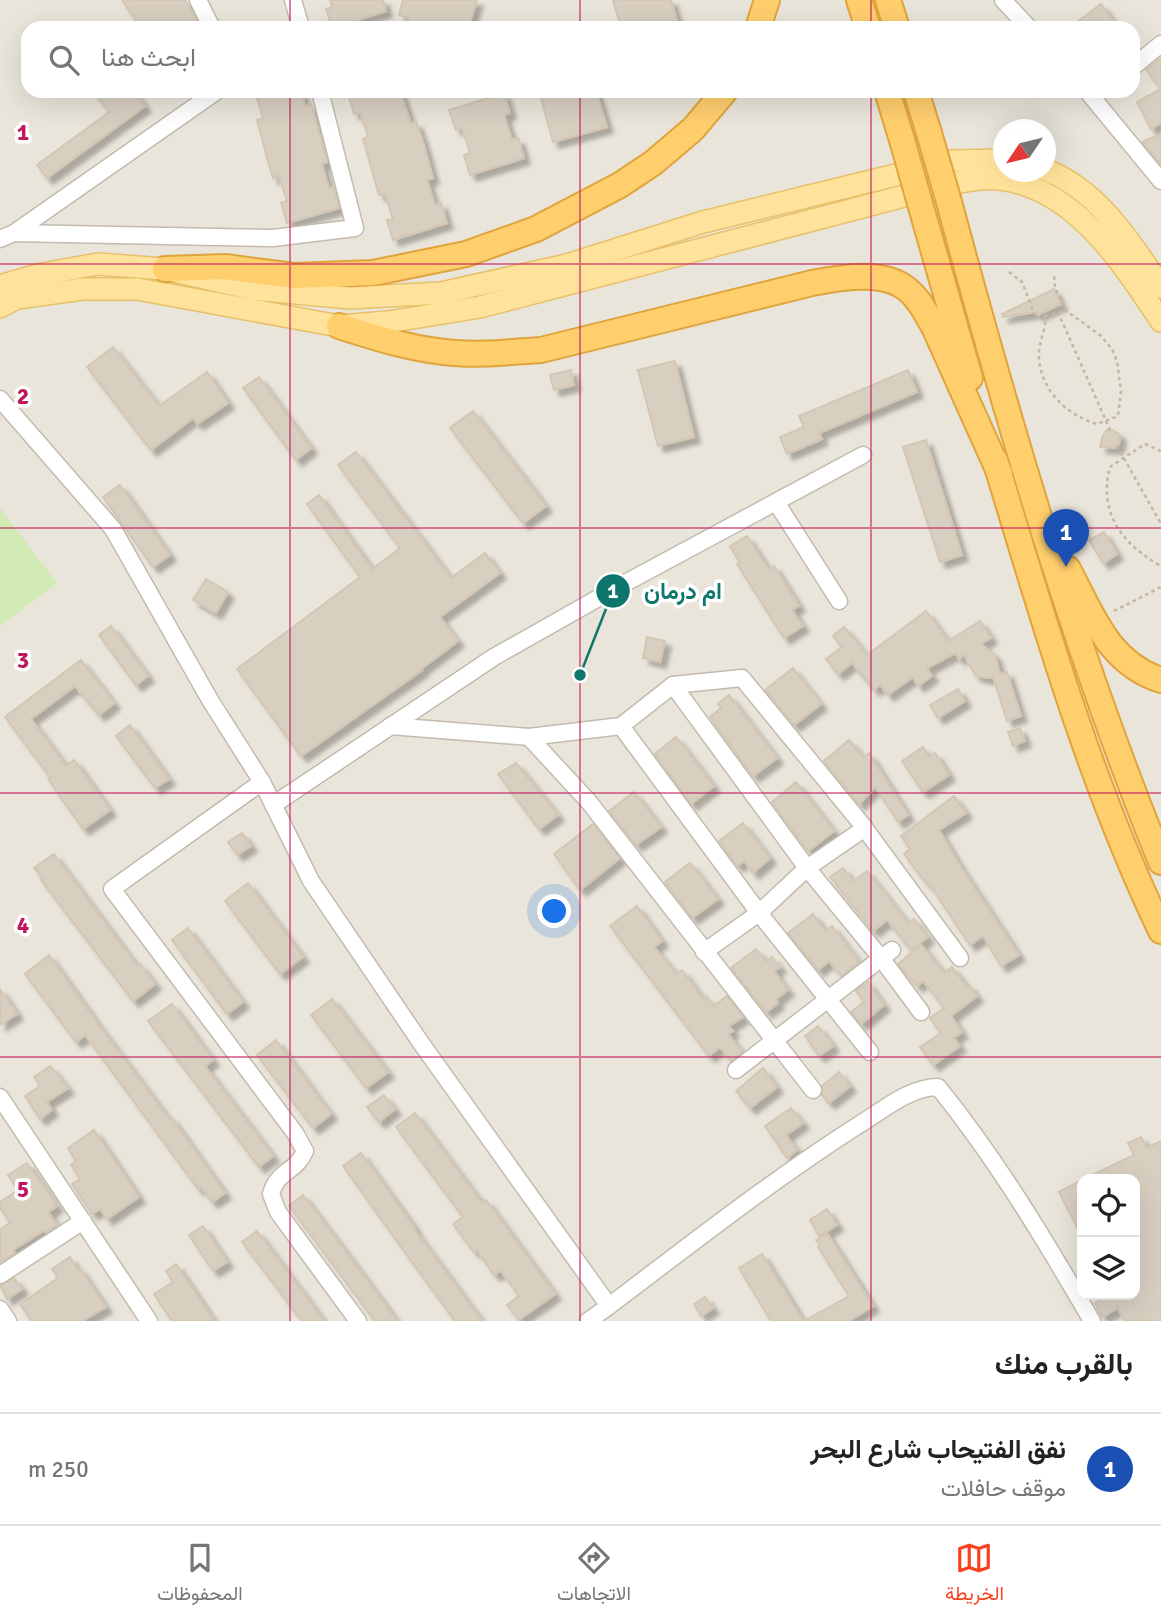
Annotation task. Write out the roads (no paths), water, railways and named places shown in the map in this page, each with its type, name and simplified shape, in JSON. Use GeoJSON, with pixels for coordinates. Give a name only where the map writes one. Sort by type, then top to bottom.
{"type":"FeatureCollection","features":[{"type":"Feature","properties":{"kind":"highway"},"geometry":{"type":"LineString","coordinates":[[760,21],[767,0]]}},
{"type":"Feature","properties":{"kind":"highway"},"geometry":{"type":"LineString","coordinates":[[859,0],[866,21]]}},
{"type":"Feature","properties":{"kind":"highway"},"geometry":{"type":"LineString","coordinates":[[888,0],[895,21]]}},
{"type":"Feature","properties":{"kind":"highway"},"geometry":{"type":"LineString","coordinates":[[165,269],[225,267],[294,276],[373,273],[466,254],[536,229],[620,185],[653,163],[693,129],[719,98]]}},
{"type":"Feature","properties":{"kind":"highway"},"geometry":{"type":"LineString","coordinates":[[889,98],[1061,674],[1106,800],[1161,931]]}},
{"type":"Feature","properties":{"kind":"highway"},"geometry":{"type":"LineString","coordinates":[[918,98],[1016,446],[1086,662],[1129,783],[1161,862]]}},
{"type":"Feature","properties":{"kind":"highway"},"geometry":{"type":"LineString","coordinates":[[339,326],[391,343],[444,352],[496,354],[541,350],[812,283],[855,275],[882,280],[908,290],[934,327],[1000,474]]}},
{"type":"Feature","properties":{"kind":"highway"},"geometry":{"type":"LineString","coordinates":[[1040,515],[1110,646],[1125,662],[1161,680]]}},
{"type":"Feature","properties":{"kind":"main road"},"geometry":{"type":"LineString","coordinates":[[0,286],[37,275],[98,264],[165,269],[253,289],[350,299],[441,293],[567,265],[703,222],[953,161],[993,160]]}},
{"type":"Feature","properties":{"kind":"main road"},"geometry":{"type":"LineString","coordinates":[[1056,177],[1080,191],[1105,213],[1127,238],[1161,287]]}},
{"type":"Feature","properties":{"kind":"main road"},"geometry":{"type":"LineString","coordinates":[[0,307],[17,298],[83,289],[137,289],[339,326],[388,322],[480,307],[934,188],[984,179],[1014,182],[1036,190],[1087,224],[1126,268],[1161,321]]}},
{"type":"Feature","properties":{"kind":"street"},"geometry":{"type":"LineString","coordinates":[[198,0],[208,21]]}},
{"type":"Feature","properties":{"kind":"street"},"geometry":{"type":"LineString","coordinates":[[293,0],[300,21]]}},
{"type":"Feature","properties":{"kind":"street"},"geometry":{"type":"LineString","coordinates":[[1003,0],[1022,21]]}},
{"type":"Feature","properties":{"kind":"street"},"geometry":{"type":"LineString","coordinates":[[1140,61],[1161,44]]}},
{"type":"Feature","properties":{"kind":"street"},"geometry":{"type":"LineString","coordinates":[[7,236],[207,98]]}},
{"type":"Feature","properties":{"kind":"street"},"geometry":{"type":"LineString","coordinates":[[7,236],[273,238],[355,228],[322,98]]}},
{"type":"Feature","properties":{"kind":"street"},"geometry":{"type":"LineString","coordinates":[[1097,98],[1161,181]]}},
{"type":"Feature","properties":{"kind":"street"},"geometry":{"type":"LineString","coordinates":[[0,399],[113,529],[210,701],[262,782],[311,881],[421,1044],[609,1306]]}},
{"type":"Feature","properties":{"kind":"street"},"geometry":{"type":"LineString","coordinates":[[274,805],[494,656],[616,587],[863,455]]}},
{"type":"Feature","properties":{"kind":"street"},"geometry":{"type":"LineString","coordinates":[[775,502],[839,601]]}},
{"type":"Feature","properties":{"kind":"street"},"geometry":{"type":"LineString","coordinates":[[390,726],[529,737],[621,726],[673,685],[742,678],[865,828],[960,958]]}},
{"type":"Feature","properties":{"kind":"street"},"geometry":{"type":"LineString","coordinates":[[673,685],[807,868],[887,954],[921,1012]]}},
{"type":"Feature","properties":{"kind":"street"},"geometry":{"type":"LineString","coordinates":[[621,726],[759,913],[870,1052]]}},
{"type":"Feature","properties":{"kind":"street"},"geometry":{"type":"LineString","coordinates":[[529,737],[589,802],[813,1090]]}},
{"type":"Feature","properties":{"kind":"street"},"geometry":{"type":"LineString","coordinates":[[262,782],[112,889],[295,1133],[305,1151],[301,1161],[275,1181],[271,1194],[278,1212],[358,1321]]}},
{"type":"Feature","properties":{"kind":"street"},"geometry":{"type":"LineString","coordinates":[[704,952],[759,913],[807,868],[865,828]]}},
{"type":"Feature","properties":{"kind":"street"},"geometry":{"type":"LineString","coordinates":[[736,1070],[887,954]]}},
{"type":"Feature","properties":{"kind":"street"},"geometry":{"type":"LineString","coordinates":[[588,1321],[799,1164],[900,1099],[925,1087],[938,1087],[970,1126],[1040,1233],[1092,1321]]}},
{"type":"Feature","properties":{"kind":"street"},"geometry":{"type":"LineString","coordinates":[[0,1097],[149,1321]]}},
{"type":"Feature","properties":{"kind":"street"},"geometry":{"type":"LineString","coordinates":[[0,1275],[83,1221]]}},
{"type":"Feature","properties":{"kind":"street"},"geometry":{"type":"LineString","coordinates":[[0,1309],[8,1321]]}},
{"type":"Feature","properties":{"kind":"place","name":"نفق الفتيحاب شارع البحر"},"geometry":{"type":"Point","coordinates":[1066,567]}},
{"type":"Feature","properties":{"kind":"place","name":"ام درمان"},"geometry":{"type":"Point","coordinates":[580,675]}}]}
